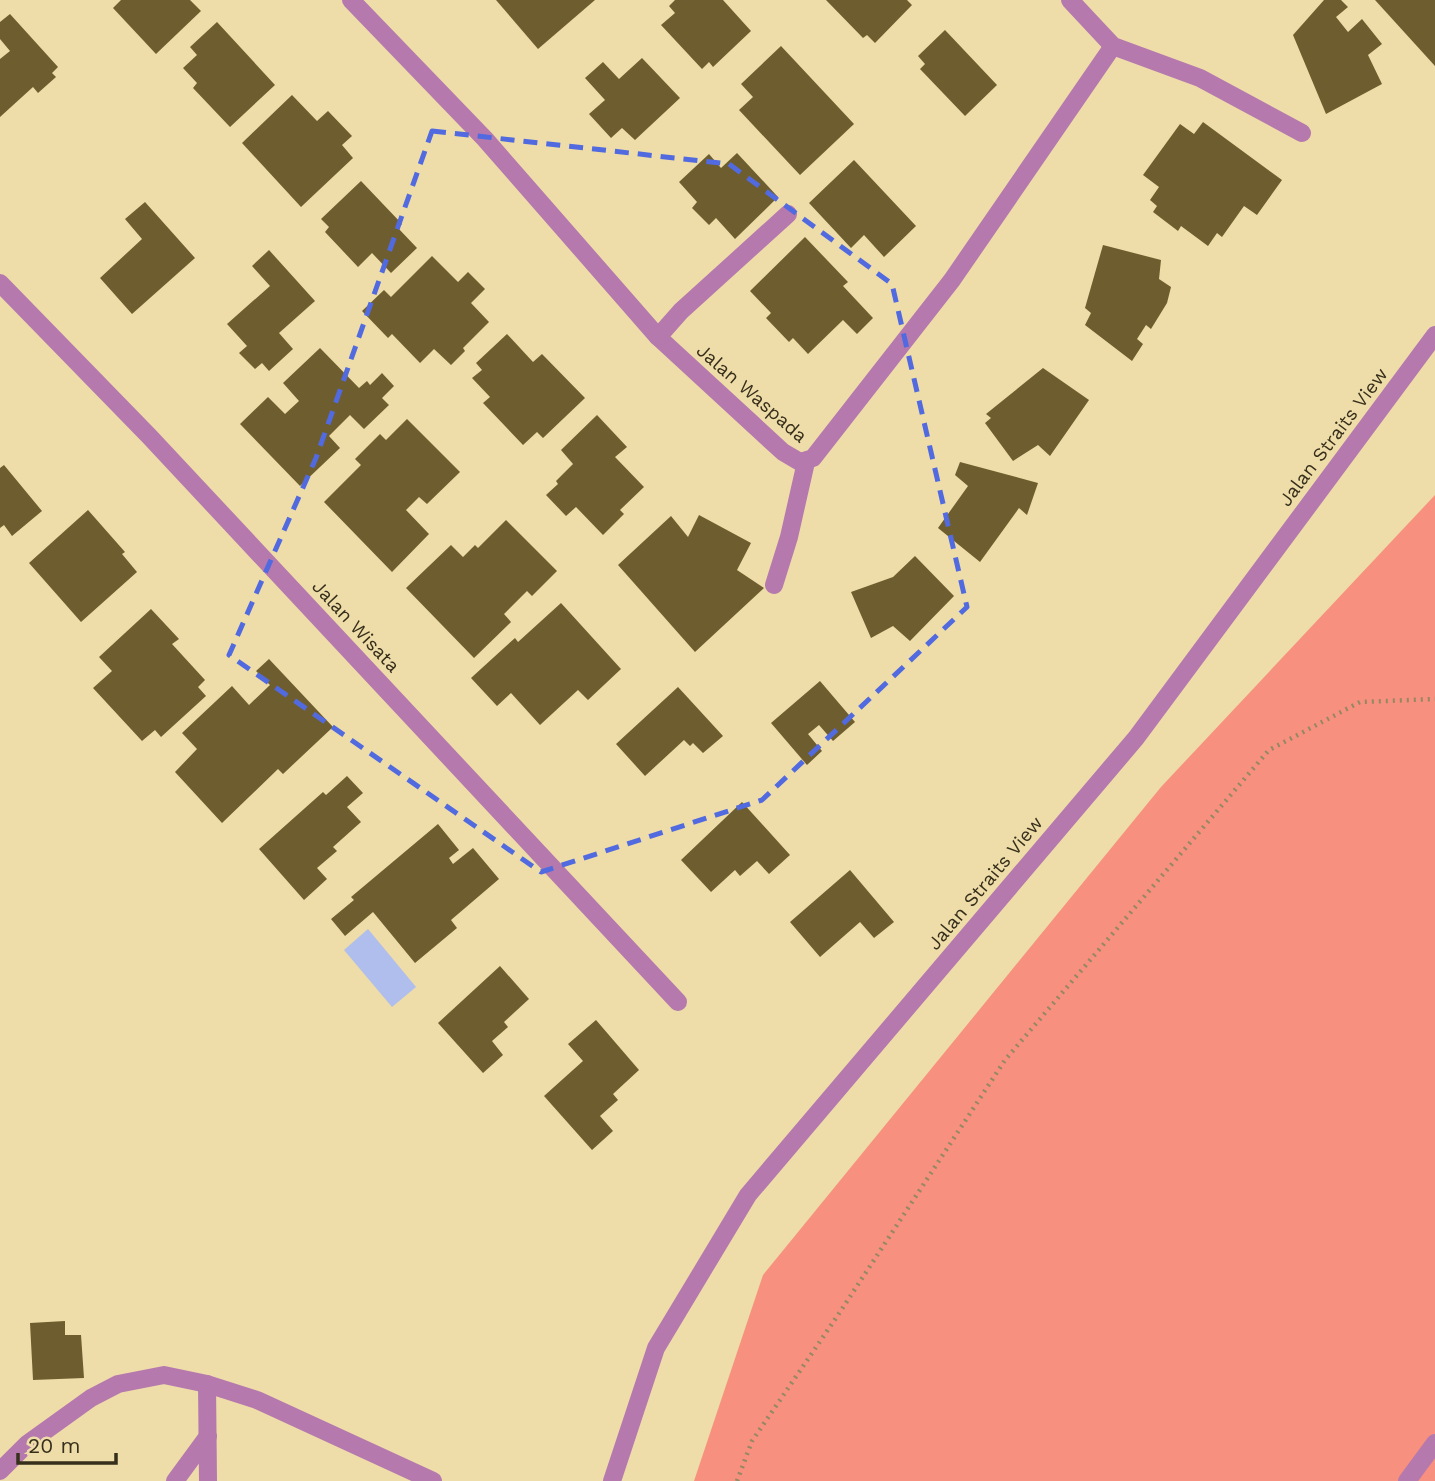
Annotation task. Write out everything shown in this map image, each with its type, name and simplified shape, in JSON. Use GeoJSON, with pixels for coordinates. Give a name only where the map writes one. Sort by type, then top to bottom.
{"type":"FeatureCollection","features":[{"type":"Feature","properties":{"kind":"street","name":"Jalan Waspada"},"geometry":{"type":"LineString","coordinates":[[351,0],[485,139],[658,337],[783,452],[794,460],[806,462],[813,458],[952,281],[1114,46]]}},
{"type":"Feature","properties":{"kind":"street"},"geometry":{"type":"LineString","coordinates":[[1070,0],[1114,46],[1200,78],[1302,133]]}},
{"type":"Feature","properties":{"kind":"street"},"geometry":{"type":"LineString","coordinates":[[658,337],[681,311],[788,214]]}},
{"type":"Feature","properties":{"kind":"street","name":"Jalan Wisata"},"geometry":{"type":"LineString","coordinates":[[0,283],[149,436],[678,1002]]}},
{"type":"Feature","properties":{"kind":"street","name":"Jalan Straits View"},"geometry":{"type":"LineString","coordinates":[[612,1481],[656,1348],[748,1195],[1136,738],[1435,335]]}},
{"type":"Feature","properties":{"kind":"street"},"geometry":{"type":"LineString","coordinates":[[774,585],[789,537],[806,462]]}},
{"type":"Feature","properties":{"kind":"street"},"geometry":{"type":"LineString","coordinates":[[0,1471],[27,1444],[91,1398],[118,1384],[164,1375],[208,1384],[257,1400],[433,1481]]}},
{"type":"Feature","properties":{"kind":"street"},"geometry":{"type":"LineString","coordinates":[[208,1384],[208,1481]]}},
{"type":"Feature","properties":{"kind":"street"},"geometry":{"type":"LineString","coordinates":[[175,1481],[208,1436]]}},
{"type":"Feature","properties":{"kind":"street"},"geometry":{"type":"LineString","coordinates":[[1407,1481],[1435,1443]]}},
{"type":"Feature","properties":{"kind":"path"},"geometry":{"type":"LineString","coordinates":[[737,1481],[752,1441],[1005,1060],[1269,750],[1360,702],[1435,699]]}},
{"type":"Feature","properties":{"kind":"highlighted area"},"geometry":{"type":"Polygon","coordinates":[[[432,131],[729,164],[892,284],[967,607],[762,800],[541,872],[229,655],[316,458],[432,131]]]}},
{"type":"Feature","properties":{"kind":"shaded area"},"geometry":{"type":"Polygon","coordinates":[[[1435,495],[1435,1481],[694,1481],[763,1275],[1161,787],[1435,495]]]}},
{"type":"Feature","properties":{"kind":"water"},"geometry":{"type":"Polygon","coordinates":[[[368,929],[416,987],[392,1007],[344,950],[368,929]]]}},
{"type":"Feature","properties":{"kind":"building"},"geometry":{"type":"Polygon","coordinates":[[[121,0],[190,0],[201,11],[156,54],[113,8],[121,0]]]}},
{"type":"Feature","properties":{"kind":"building"},"geometry":{"type":"Polygon","coordinates":[[[496,0],[595,0],[538,49],[496,0]]]}},
{"type":"Feature","properties":{"kind":"building"},"geometry":{"type":"Polygon","coordinates":[[[675,0],[723,0],[751,31],[713,67],[709,62],[702,69],[661,25],[675,13],[669,6],[675,0]]]}},
{"type":"Feature","properties":{"kind":"building"},"geometry":{"type":"Polygon","coordinates":[[[826,0],[907,0],[912,5],[875,43],[867,35],[863,38],[826,0]]]}},
{"type":"Feature","properties":{"kind":"building"},"geometry":{"type":"Polygon","coordinates":[[[1324,0],[1341,0],[1348,7],[1336,17],[1348,32],[1362,19],[1382,44],[1368,55],[1382,84],[1326,114],[1293,35],[1324,0]]]}},
{"type":"Feature","properties":{"kind":"building"},"geometry":{"type":"Polygon","coordinates":[[[1375,0],[1435,0],[1435,66],[1375,0]]]}},
{"type":"Feature","properties":{"kind":"building"},"geometry":{"type":"Polygon","coordinates":[[[10,14],[58,67],[52,73],[56,77],[38,93],[33,87],[0,117],[0,59],[10,51],[0,39],[0,22],[10,14]]]}},
{"type":"Feature","properties":{"kind":"building"},"geometry":{"type":"Polygon","coordinates":[[[217,22],[275,85],[230,127],[193,88],[197,83],[183,68],[197,55],[190,47],[217,22]]]}},
{"type":"Feature","properties":{"kind":"building"},"geometry":{"type":"Polygon","coordinates":[[[945,30],[997,85],[965,116],[920,69],[925,64],[918,56],[945,30]]]}},
{"type":"Feature","properties":{"kind":"building"},"geometry":{"type":"Polygon","coordinates":[[[781,46],[854,124],[800,175],[739,110],[753,97],[741,84],[781,46]]]}},
{"type":"Feature","properties":{"kind":"building"},"geometry":{"type":"Polygon","coordinates":[[[642,58],[680,98],[635,140],[622,128],[611,138],[589,114],[605,100],[585,78],[603,62],[619,79],[642,58]]]}},
{"type":"Feature","properties":{"kind":"building"},"geometry":{"type":"Polygon","coordinates":[[[292,95],[317,121],[328,111],[352,136],[342,145],[353,158],[301,207],[242,143],[292,95]]]}},
{"type":"Feature","properties":{"kind":"building"},"geometry":{"type":"Polygon","coordinates":[[[1203,122],[1282,180],[1257,215],[1244,206],[1222,237],[1217,233],[1208,246],[1181,226],[1178,231],[1153,212],[1157,206],[1150,200],[1159,187],[1143,175],[1180,124],[1194,134],[1203,122]]]}},
{"type":"Feature","properties":{"kind":"building"},"geometry":{"type":"Polygon","coordinates":[[[737,153],[778,197],[735,239],[716,218],[709,225],[692,208],[697,202],[679,182],[709,154],[721,168],[737,153]]]}},
{"type":"Feature","properties":{"kind":"building"},"geometry":{"type":"Polygon","coordinates":[[[854,160],[916,226],[884,257],[864,235],[851,248],[809,203],[854,160]]]}},
{"type":"Feature","properties":{"kind":"building"},"geometry":{"type":"Polygon","coordinates":[[[361,181],[402,224],[398,228],[417,248],[391,273],[372,253],[358,267],[325,232],[329,227],[321,219],[361,181]]]}},
{"type":"Feature","properties":{"kind":"building"},"geometry":{"type":"Polygon","coordinates":[[[145,202],[195,258],[132,314],[100,278],[142,239],[125,219],[145,202]]]}},
{"type":"Feature","properties":{"kind":"building"},"geometry":{"type":"Polygon","coordinates":[[[805,237],[848,282],[843,286],[873,318],[857,334],[843,320],[808,354],[793,338],[789,342],[766,318],[771,313],[750,291],[805,237]]]}},
{"type":"Feature","properties":{"kind":"building"},"geometry":{"type":"Polygon","coordinates":[[[1103,245],[1161,260],[1159,279],[1171,287],[1167,303],[1151,329],[1146,325],[1137,339],[1143,344],[1132,361],[1085,325],[1091,313],[1085,308],[1103,245]]]}},
{"type":"Feature","properties":{"kind":"building"},"geometry":{"type":"Polygon","coordinates":[[[269,250],[315,301],[279,333],[293,349],[269,371],[262,363],[255,369],[239,353],[247,346],[227,324],[270,286],[252,266],[269,250]]]}},
{"type":"Feature","properties":{"kind":"building"},"geometry":{"type":"Polygon","coordinates":[[[432,256],[458,282],[468,272],[485,289],[471,303],[489,322],[463,348],[465,351],[451,365],[434,349],[420,363],[392,334],[388,338],[362,311],[384,290],[391,297],[432,256]]]}},
{"type":"Feature","properties":{"kind":"building"},"geometry":{"type":"Polygon","coordinates":[[[507,334],[533,362],[542,354],[585,398],[543,438],[537,432],[523,445],[483,403],[490,397],[472,378],[482,370],[476,363],[507,334]]]}},
{"type":"Feature","properties":{"kind":"building"},"geometry":{"type":"Polygon","coordinates":[[[320,348],[359,388],[367,381],[370,385],[382,373],[394,386],[382,398],[389,405],[364,429],[350,415],[329,436],[340,448],[300,486],[240,424],[268,397],[285,414],[299,401],[283,383],[320,348]]]}},
{"type":"Feature","properties":{"kind":"building"},"geometry":{"type":"Polygon","coordinates":[[[1043,368],[1089,400],[1050,456],[1038,445],[1013,461],[985,423],[991,418],[986,414],[1043,368]]]}},
{"type":"Feature","properties":{"kind":"building"},"geometry":{"type":"Polygon","coordinates":[[[597,415],[627,447],[615,457],[644,487],[620,510],[624,514],[603,535],[576,507],[566,516],[546,495],[573,464],[561,450],[597,415]]]}},
{"type":"Feature","properties":{"kind":"building"},"geometry":{"type":"Polygon","coordinates":[[[407,419],[460,472],[427,504],[419,497],[406,510],[429,534],[392,572],[324,502],[361,465],[355,459],[380,434],[386,440],[407,419]]]}},
{"type":"Feature","properties":{"kind":"building"},"geometry":{"type":"Polygon","coordinates":[[[960,462],[1038,483],[1027,515],[1019,508],[980,562],[938,528],[968,486],[955,475],[960,462]]]}},
{"type":"Feature","properties":{"kind":"building"},"geometry":{"type":"Polygon","coordinates":[[[4,465],[42,511],[12,536],[4,525],[0,528],[0,468],[4,465]]]}},
{"type":"Feature","properties":{"kind":"building"},"geometry":{"type":"Polygon","coordinates":[[[88,510],[125,552],[122,554],[137,572],[81,622],[29,563],[88,510]]]}},
{"type":"Feature","properties":{"kind":"building"},"geometry":{"type":"Polygon","coordinates":[[[699,515],[751,543],[737,570],[764,588],[695,652],[618,565],[671,516],[688,537],[699,515]]]}},
{"type":"Feature","properties":{"kind":"building"},"geometry":{"type":"Polygon","coordinates":[[[506,520],[557,571],[532,596],[527,591],[504,614],[511,622],[474,658],[406,588],[451,545],[463,557],[475,545],[478,548],[506,520]]]}},
{"type":"Feature","properties":{"kind":"building"},"geometry":{"type":"Polygon","coordinates":[[[915,556],[954,596],[910,641],[893,626],[871,638],[851,592],[893,577],[915,556]]]}},
{"type":"Feature","properties":{"kind":"building"},"geometry":{"type":"Polygon","coordinates":[[[561,603],[621,669],[588,700],[578,690],[540,725],[511,693],[497,706],[471,678],[515,638],[518,642],[561,603]]]}},
{"type":"Feature","properties":{"kind":"building"},"geometry":{"type":"Polygon","coordinates":[[[151,609],[179,639],[172,644],[205,680],[198,687],[206,696],[161,737],[155,730],[142,741],[93,688],[112,671],[99,657],[151,609]]]}},
{"type":"Feature","properties":{"kind":"building"},"geometry":{"type":"Polygon","coordinates":[[[269,659],[333,727],[283,774],[278,769],[222,823],[175,772],[197,749],[182,733],[232,686],[249,705],[270,685],[256,671],[269,659]]]}},
{"type":"Feature","properties":{"kind":"building"},"geometry":{"type":"Polygon","coordinates":[[[820,681],[855,722],[833,741],[819,725],[808,734],[822,751],[807,765],[771,723],[820,681]]]}},
{"type":"Feature","properties":{"kind":"building"},"geometry":{"type":"Polygon","coordinates":[[[678,687],[723,736],[703,753],[693,743],[690,746],[684,740],[645,776],[616,744],[678,687]]]}},
{"type":"Feature","properties":{"kind":"building"},"geometry":{"type":"Polygon","coordinates":[[[347,776],[363,793],[347,807],[361,822],[333,847],[337,851],[317,868],[327,879],[304,900],[259,849],[323,792],[326,795],[347,776]]]}},
{"type":"Feature","properties":{"kind":"building"},"geometry":{"type":"Polygon","coordinates":[[[742,802],[790,855],[769,874],[757,861],[740,876],[735,870],[711,892],[681,860],[742,802]]]}},
{"type":"Feature","properties":{"kind":"building"},"geometry":{"type":"Polygon","coordinates":[[[438,824],[459,850],[449,858],[453,864],[473,848],[499,879],[451,920],[457,928],[415,963],[373,912],[345,936],[331,919],[354,900],[351,897],[438,824]]]}},
{"type":"Feature","properties":{"kind":"building"},"geometry":{"type":"Polygon","coordinates":[[[850,870],[894,922],[874,938],[860,922],[820,957],[790,922],[850,870]]]}},
{"type":"Feature","properties":{"kind":"building"},"geometry":{"type":"Polygon","coordinates":[[[500,966],[529,999],[504,1022],[508,1027],[492,1041],[503,1055],[483,1073],[438,1023],[500,966]]]}},
{"type":"Feature","properties":{"kind":"building"},"geometry":{"type":"Polygon","coordinates":[[[596,1020],[639,1070],[613,1094],[618,1100],[600,1116],[613,1131],[592,1150],[544,1096],[583,1061],[568,1044],[596,1020]]]}},
{"type":"Feature","properties":{"kind":"building"},"geometry":{"type":"Polygon","coordinates":[[[65,1321],[65,1335],[81,1335],[84,1378],[33,1380],[30,1323],[65,1321]]]}}]}
